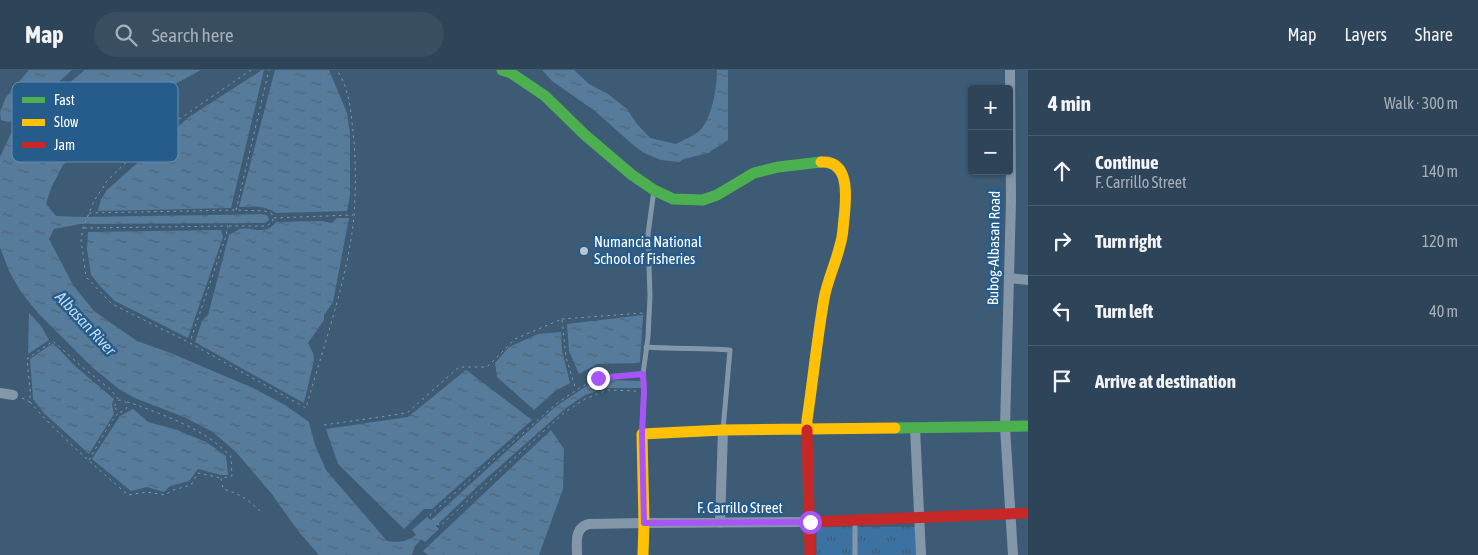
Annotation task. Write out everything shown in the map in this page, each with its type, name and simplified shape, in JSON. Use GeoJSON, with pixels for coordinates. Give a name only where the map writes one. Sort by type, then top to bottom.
{"type":"FeatureCollection","features":[{"type":"Feature","properties":{"kind":"street"},"geometry":{"type":"LineString","coordinates":[[502,70],[511,73],[545,96],[584,135],[632,175],[673,200],[703,200],[717,195],[754,173],[778,167],[830,161],[841,172],[846,195],[841,243],[824,297],[807,420],[810,555]]}},
{"type":"Feature","properties":{"kind":"street","name":"Bubog-Albasan Road"},"geometry":{"type":"LineString","coordinates":[[1010,70],[1011,202],[1005,427],[1012,555]]}},
{"type":"Feature","properties":{"kind":"street"},"geometry":{"type":"LineString","coordinates":[[1009,278],[1028,280]]}},
{"type":"Feature","properties":{"kind":"street"},"geometry":{"type":"LineString","coordinates":[[0,393],[14,395]]}},
{"type":"Feature","properties":{"kind":"street"},"geometry":{"type":"LineString","coordinates":[[643,555],[642,434],[723,430],[1028,426]]}},
{"type":"Feature","properties":{"kind":"street"},"geometry":{"type":"LineString","coordinates":[[915,428],[921,555]]}},
{"type":"Feature","properties":{"kind":"street"},"geometry":{"type":"LineString","coordinates":[[720,524],[723,430]]}},
{"type":"Feature","properties":{"kind":"street","name":"F. Carrillo Street"},"geometry":{"type":"LineString","coordinates":[[577,555],[578,534],[580,528],[584,525],[810,522],[1028,513]]}},
{"type":"Feature","properties":{"kind":"lane"},"geometry":{"type":"LineString","coordinates":[[642,434],[643,374],[649,314],[648,234],[654,190]]}},
{"type":"Feature","properties":{"kind":"lane"},"geometry":{"type":"LineString","coordinates":[[646,347],[730,350],[723,430]]}},
{"type":"Feature","properties":{"kind":"lane"},"geometry":{"type":"LineString","coordinates":[[855,520],[855,555]]}},
{"type":"Feature","properties":{"kind":"path"},"geometry":{"type":"LineString","coordinates":[[178,120],[251,70]]}},
{"type":"Feature","properties":{"kind":"path"},"geometry":{"type":"LineString","coordinates":[[236,210],[269,70]]}},
{"type":"Feature","properties":{"kind":"path"},"geometry":{"type":"LineString","coordinates":[[126,162],[106,181],[94,201],[83,228],[81,240],[86,277],[112,304],[190,343],[306,408],[339,292],[354,215],[355,154],[351,109],[337,70]]}},
{"type":"Feature","properties":{"kind":"path"},"geometry":{"type":"LineString","coordinates":[[89,213],[236,210],[265,211],[272,214],[273,218]]}},
{"type":"Feature","properties":{"kind":"path"},"geometry":{"type":"LineString","coordinates":[[273,218],[354,215]]}},
{"type":"Feature","properties":{"kind":"path"},"geometry":{"type":"LineString","coordinates":[[83,228],[268,226],[273,221],[273,218]]}},
{"type":"Feature","properties":{"kind":"path"},"geometry":{"type":"LineString","coordinates":[[190,343],[228,226]]}},
{"type":"Feature","properties":{"kind":"path"},"geometry":{"type":"LineString","coordinates":[[324,425],[407,413],[459,367],[487,367],[515,339],[562,319],[603,317],[638,312],[649,314]]}},
{"type":"Feature","properties":{"kind":"path"},"geometry":{"type":"LineString","coordinates":[[562,319],[566,357],[576,390]]}},
{"type":"Feature","properties":{"kind":"path"},"geometry":{"type":"LineString","coordinates":[[30,402],[27,359],[53,341],[111,390],[119,400]]}},
{"type":"Feature","properties":{"kind":"path"},"geometry":{"type":"LineString","coordinates":[[643,374],[598,378],[576,390],[536,420],[461,490],[430,515],[440,526],[565,412],[585,399],[607,390],[644,391]]}},
{"type":"Feature","properties":{"kind":"path"},"geometry":{"type":"LineString","coordinates":[[14,395],[30,402],[88,461],[128,495],[147,492],[165,495],[173,490],[191,485],[198,474],[221,478],[232,476],[231,457],[218,444],[175,420],[123,399],[119,400]]}},
{"type":"Feature","properties":{"kind":"path"},"geometry":{"type":"LineString","coordinates":[[119,400],[116,402],[115,407],[119,412]]}},
{"type":"Feature","properties":{"kind":"path"},"geometry":{"type":"LineString","coordinates":[[88,461],[111,422],[119,412],[127,410],[127,402]]}},
{"type":"Feature","properties":{"kind":"path"},"geometry":{"type":"LineString","coordinates":[[221,478],[223,489],[238,493],[263,514]]}},
{"type":"Feature","properties":{"kind":"green space"},"geometry":{"type":"Polygon","coordinates":[[[817,527],[915,527],[916,555],[816,555],[817,527]]]}},
{"type":"Feature","properties":{"kind":"water"},"geometry":{"type":"Polygon","coordinates":[[[29,70],[72,70],[59,82],[19,82],[29,70]]]}},
{"type":"Feature","properties":{"kind":"water"},"geometry":{"type":"Polygon","coordinates":[[[85,70],[201,70],[178,82],[70,82],[85,70]]]}},
{"type":"Feature","properties":{"kind":"water"},"geometry":{"type":"Polygon","coordinates":[[[264,70],[231,208],[98,211],[101,199],[107,190],[138,162],[178,162],[178,127],[189,117],[264,70]]]}},
{"type":"Feature","properties":{"kind":"water"},"geometry":{"type":"Polygon","coordinates":[[[275,70],[329,70],[347,113],[350,133],[350,195],[347,211],[276,213],[263,208],[239,207],[275,70]]]}},
{"type":"Feature","properties":{"kind":"water"},"geometry":{"type":"Polygon","coordinates":[[[542,70],[574,70],[589,84],[608,94],[627,109],[650,138],[676,144],[697,133],[702,128],[713,104],[717,70],[728,70],[728,140],[708,153],[679,162],[661,160],[644,153],[632,144],[595,111],[552,81],[542,70]]]}},
{"type":"Feature","properties":{"kind":"water"},"geometry":{"type":"Polygon","coordinates":[[[12,90],[12,121],[8,122],[1,120],[0,112],[6,97],[12,90]]]}},
{"type":"Feature","properties":{"kind":"water","name":"Albasan River"},"geometry":{"type":"Polygon","coordinates":[[[12,131],[12,162],[66,162],[51,188],[46,204],[56,216],[264,214],[268,216],[269,220],[265,223],[80,224],[54,229],[49,239],[73,285],[94,311],[137,341],[253,388],[285,405],[309,422],[315,445],[326,470],[387,541],[403,541],[416,535],[412,530],[427,517],[431,520],[555,407],[585,387],[607,380],[644,381],[642,388],[605,388],[585,395],[566,408],[480,484],[436,526],[439,529],[425,542],[421,539],[415,546],[412,555],[319,555],[299,532],[271,493],[236,452],[213,432],[184,417],[135,398],[119,389],[92,367],[38,313],[21,292],[9,271],[0,247],[0,157],[12,131]]]}},
{"type":"Feature","properties":{"kind":"water"},"geometry":{"type":"Polygon","coordinates":[[[337,218],[349,218],[333,302],[324,315],[324,320],[308,343],[314,360],[304,403],[195,342],[202,321],[208,315],[229,235],[240,229],[268,229],[276,222],[322,221],[332,223],[337,218]]]}},
{"type":"Feature","properties":{"kind":"water"},"geometry":{"type":"Polygon","coordinates":[[[221,230],[223,237],[188,338],[115,301],[91,275],[87,249],[88,232],[221,230]]]}},
{"type":"Feature","properties":{"kind":"water"},"geometry":{"type":"Polygon","coordinates":[[[29,313],[41,326],[49,340],[28,354],[29,313]]]}},
{"type":"Feature","properties":{"kind":"water"},"geometry":{"type":"Polygon","coordinates":[[[643,315],[640,363],[597,364],[579,374],[569,351],[567,324],[643,315]]]}},
{"type":"Feature","properties":{"kind":"water"},"geometry":{"type":"Polygon","coordinates":[[[561,332],[562,351],[570,383],[555,391],[534,410],[497,377],[495,363],[509,347],[538,334],[561,332]]]}},
{"type":"Feature","properties":{"kind":"water"},"geometry":{"type":"Polygon","coordinates":[[[53,343],[76,367],[114,399],[112,404],[114,414],[89,454],[44,413],[33,399],[30,359],[53,343]]]}},
{"type":"Feature","properties":{"kind":"water"},"geometry":{"type":"Polygon","coordinates":[[[466,370],[532,420],[432,509],[424,509],[404,529],[338,464],[326,429],[408,417],[466,370]]]}},
{"type":"Feature","properties":{"kind":"water"},"geometry":{"type":"Polygon","coordinates":[[[133,409],[148,422],[177,430],[206,442],[226,456],[228,475],[198,469],[189,481],[170,486],[164,492],[147,487],[131,491],[92,459],[120,416],[133,409]]]}},
{"type":"Feature","properties":{"kind":"water"},"geometry":{"type":"Polygon","coordinates":[[[551,430],[564,449],[563,489],[539,555],[428,555],[423,551],[551,430]]]}},
{"type":"Feature","properties":{"kind":"traffic: fast"},"geometry":{"type":"LineString","coordinates":[[502,70],[511,73],[545,96],[585,135],[632,175],[654,190],[673,199],[703,200],[717,195],[754,173],[778,167],[821,162]]}},
{"type":"Feature","properties":{"kind":"traffic: fast"},"geometry":{"type":"LineString","coordinates":[[895,428],[1028,426]]}},
{"type":"Feature","properties":{"kind":"traffic: slow"},"geometry":{"type":"LineString","coordinates":[[807,430],[819,329],[827,286],[842,239],[846,192],[842,174],[838,167],[831,163],[821,162]]}},
{"type":"Feature","properties":{"kind":"traffic: slow"},"geometry":{"type":"LineString","coordinates":[[643,555],[642,434],[723,430],[895,428]]}},
{"type":"Feature","properties":{"kind":"traffic: jam"},"geometry":{"type":"LineString","coordinates":[[807,430],[810,555]]}},
{"type":"Feature","properties":{"kind":"traffic: jam"},"geometry":{"type":"LineString","coordinates":[[810,522],[1028,513]]}},
{"type":"Feature","properties":{"kind":"place","name":"Numancia National School of Fisheries"},"geometry":{"type":"Point","coordinates":[584,251]}},
{"type":"Feature","properties":{"kind":"route"},"geometry":{"type":"LineString","coordinates":[[598,378],[643,374],[644,523],[810,522]]}}]}
